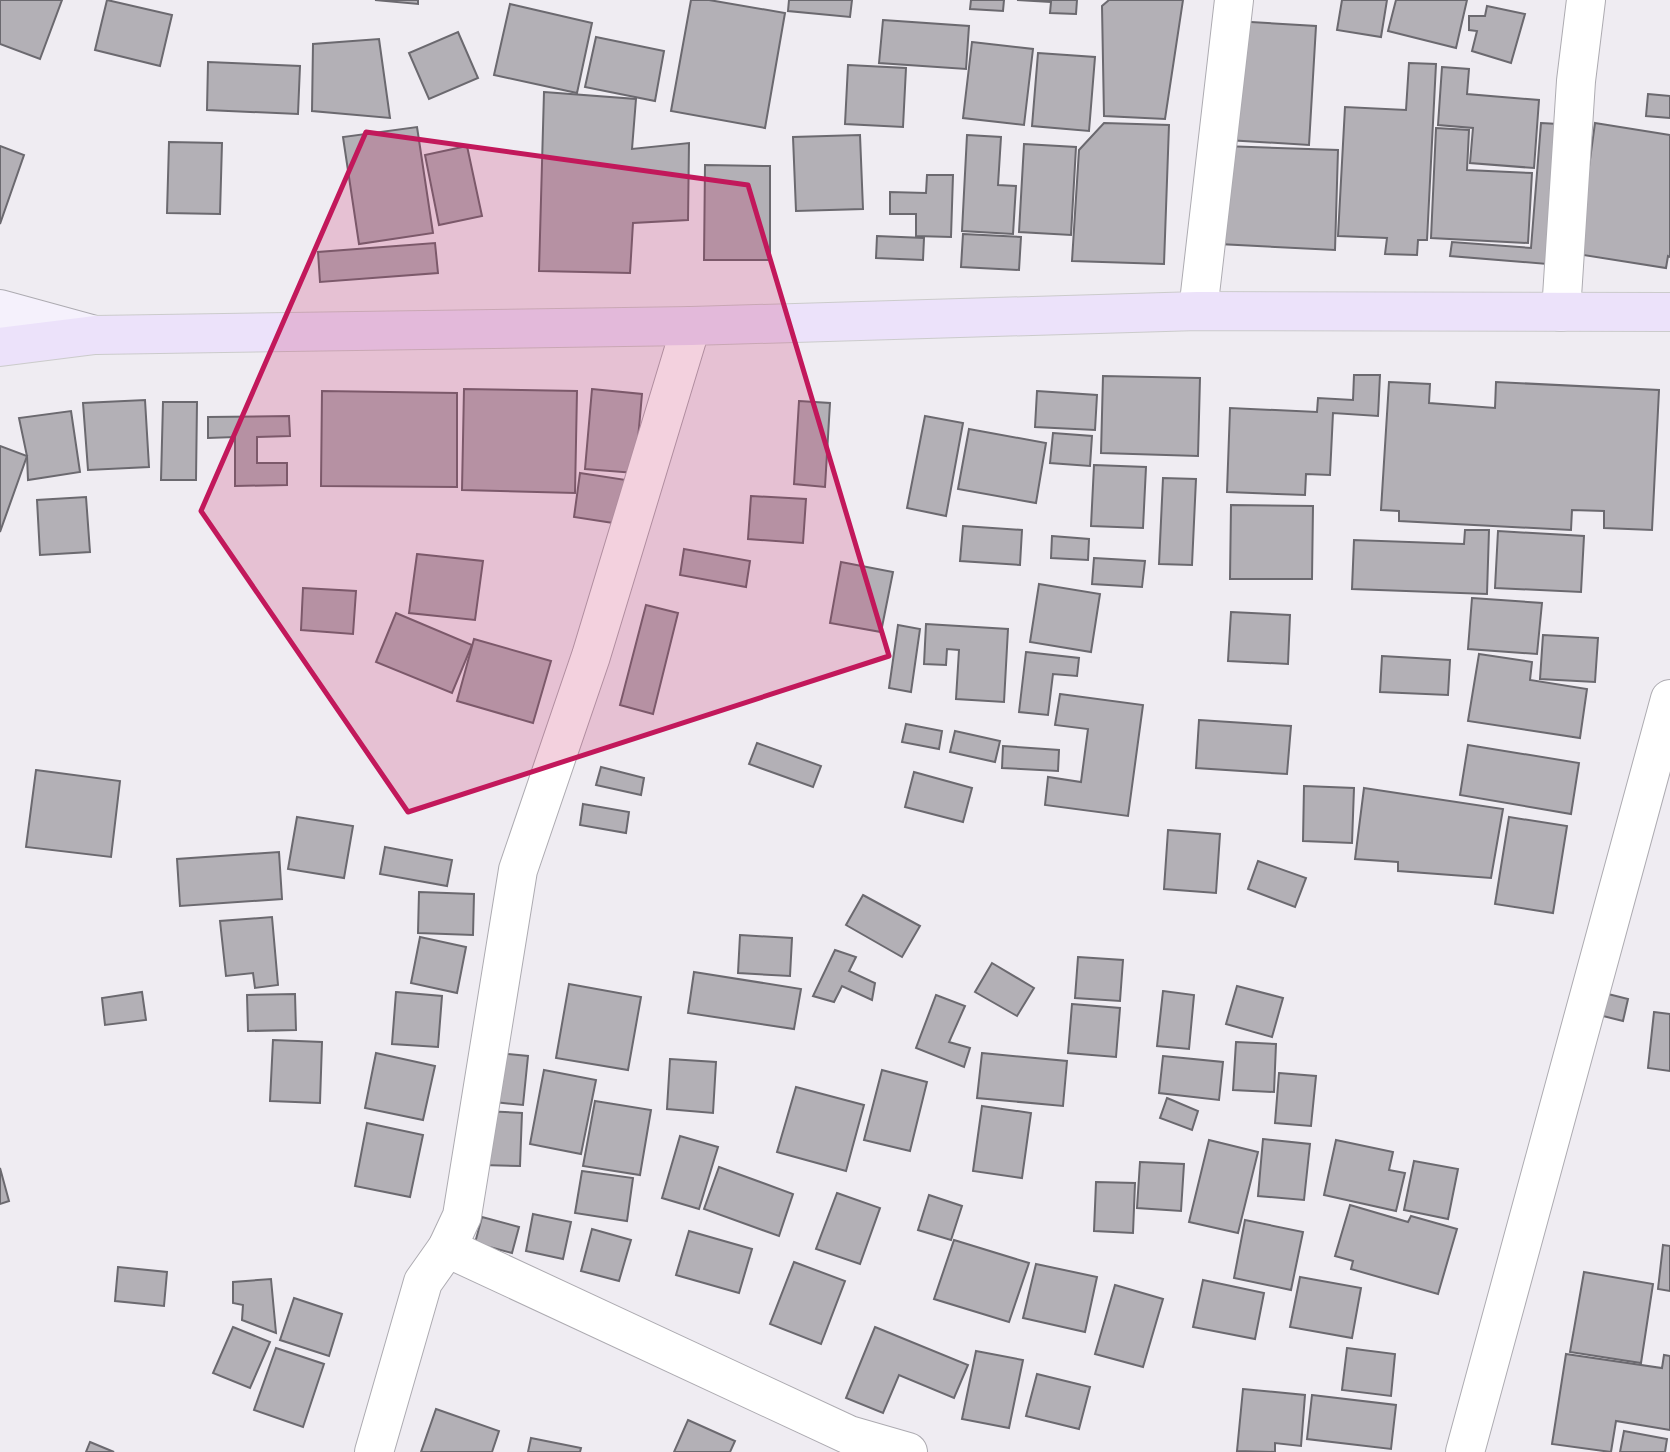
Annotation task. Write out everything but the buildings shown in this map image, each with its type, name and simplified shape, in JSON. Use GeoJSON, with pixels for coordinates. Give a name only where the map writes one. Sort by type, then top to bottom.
{"type":"FeatureCollection","features":[{"type":"Feature","properties":{"kind":"main road"},"geometry":{"type":"LineString","coordinates":[[0,309],[95,335]]}},
{"type":"Feature","properties":{"kind":"main road"},"geometry":{"type":"LineString","coordinates":[[0,347],[95,335],[691,326],[1198,311],[1670,312]]}},
{"type":"Feature","properties":{"kind":"street"},"geometry":{"type":"LineString","coordinates":[[1198,311],[1234,0]]}},
{"type":"Feature","properties":{"kind":"street"},"geometry":{"type":"LineString","coordinates":[[1561,312],[1576,81],[1586,0]]}},
{"type":"Feature","properties":{"kind":"street"},"geometry":{"type":"LineString","coordinates":[[374,1452],[423,1282],[447,1248],[462,1216],[518,870],[595,643],[691,326]]}},
{"type":"Feature","properties":{"kind":"street"},"geometry":{"type":"LineString","coordinates":[[1465,1452],[1670,699]]}},
{"type":"Feature","properties":{"kind":"street"},"geometry":{"type":"LineString","coordinates":[[447,1248],[849,1434],[908,1452]]}},
{"type":"Feature","properties":{"kind":"highlighted area"},"geometry":{"type":"Polygon","coordinates":[[[366,132],[748,185],[889,656],[408,812],[201,511],[366,132]]]}}]}
